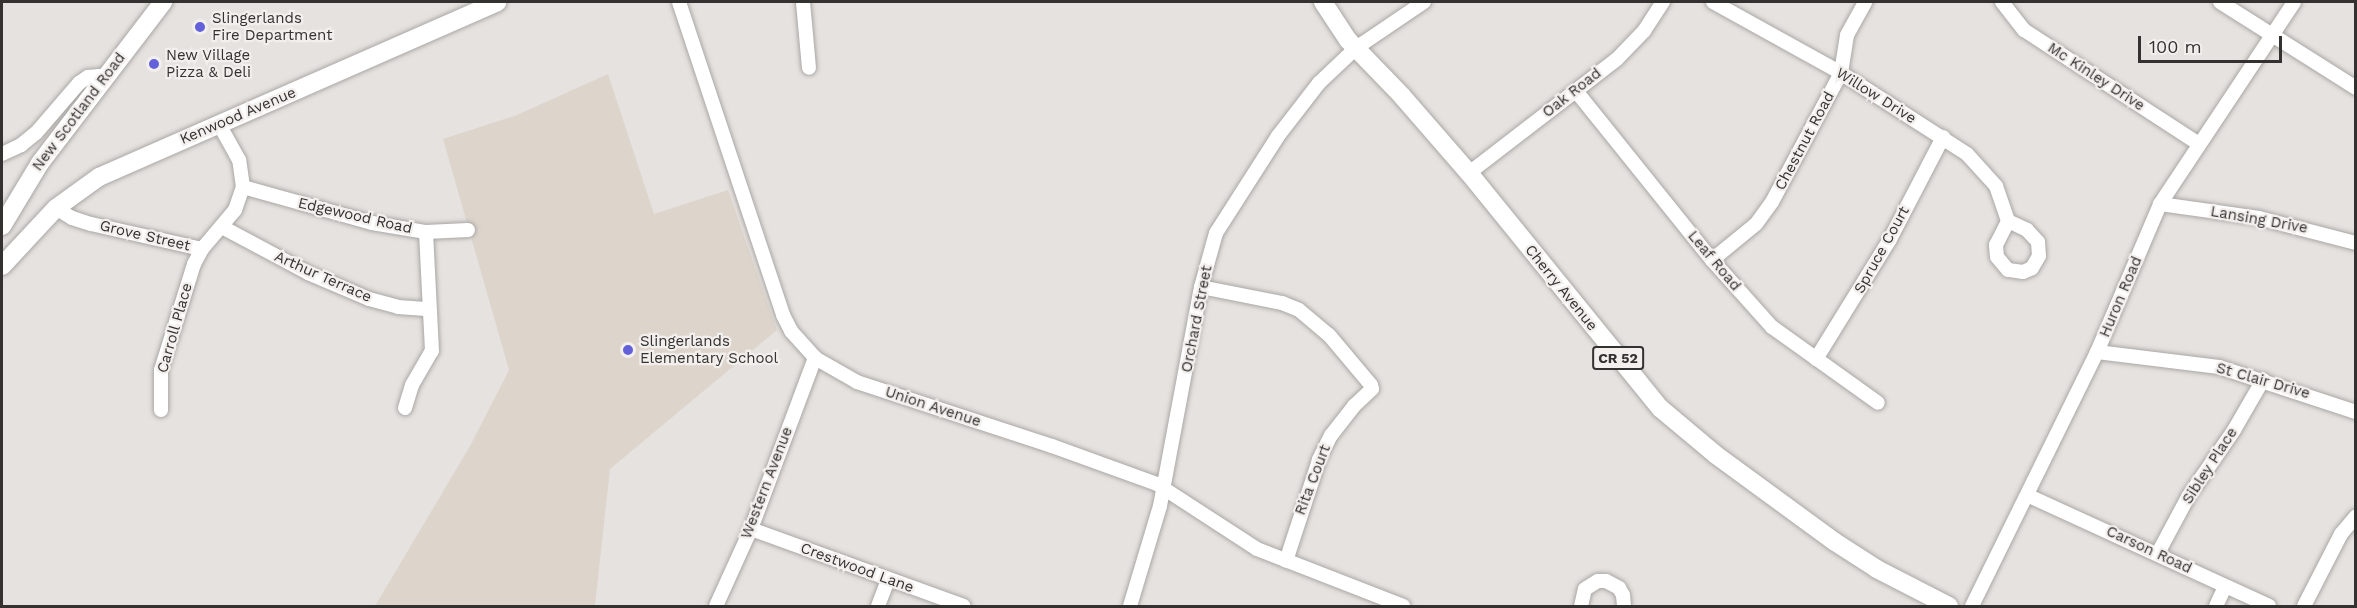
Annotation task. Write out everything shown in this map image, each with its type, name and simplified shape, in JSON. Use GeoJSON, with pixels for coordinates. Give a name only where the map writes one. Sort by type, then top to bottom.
{"type":"FeatureCollection","features":[{"type":"Feature","properties":{"kind":"main road","name":"New Scotland Road"},"geometry":{"type":"LineString","coordinates":[[2,226],[40,163],[163,2]]}},
{"type":"Feature","properties":{"kind":"main road","name":"Kenwood Avenue"},"geometry":{"type":"LineString","coordinates":[[2,266],[56,208],[99,177],[497,2]]}},
{"type":"Feature","properties":{"kind":"main road","name":"Cherry Avenue"},"geometry":{"type":"LineString","coordinates":[[1310,2],[1402,96],[1469,173],[1642,387],[1685,430],[1860,558],[1949,606]]}},
{"type":"Feature","properties":{"kind":"main road","name":"Cherry Avenue"},"geometry":{"type":"LineString","coordinates":[[1323,2],[1352,44]]}},
{"type":"Feature","properties":{"kind":"street","name":"Union Avenue"},"geometry":{"type":"LineString","coordinates":[[679,2],[783,315],[791,331],[815,358],[857,382],[1052,446],[1157,484],[1222,524],[1239,538],[1286,561],[1403,606]]}},
{"type":"Feature","properties":{"kind":"street"},"geometry":{"type":"LineString","coordinates":[[803,2],[809,68]]}},
{"type":"Feature","properties":{"kind":"street","name":"Orchard Street"},"geometry":{"type":"LineString","coordinates":[[1130,606],[1163,489],[1201,287],[1216,233],[1278,136],[1352,44],[1424,2]]}},
{"type":"Feature","properties":{"kind":"street","name":"Oak Road"},"geometry":{"type":"LineString","coordinates":[[1469,173],[1617,59],[1644,31],[1663,2]]}},
{"type":"Feature","properties":{"kind":"street","name":"Willow Drive"},"geometry":{"type":"LineString","coordinates":[[1713,2],[1841,74],[1943,137],[1988,174],[1996,186],[2008,220]]}},
{"type":"Feature","properties":{"kind":"street","name":"Chestnut Road"},"geometry":{"type":"LineString","coordinates":[[1712,260],[1756,224],[1772,202],[1841,74],[1847,35],[1865,2]]}},
{"type":"Feature","properties":{"kind":"street","name":"Mc Kinley Drive"},"geometry":{"type":"LineString","coordinates":[[2002,2],[2024,30],[2199,144]]}},
{"type":"Feature","properties":{"kind":"street"},"geometry":{"type":"LineString","coordinates":[[2220,2],[2271,32],[2355,88]]}},
{"type":"Feature","properties":{"kind":"street","name":"Huron Road"},"geometry":{"type":"LineString","coordinates":[[1972,606],[2029,496],[2097,352],[2160,204],[2271,32],[2294,2]]}},
{"type":"Feature","properties":{"kind":"street"},"geometry":{"type":"LineString","coordinates":[[2,154],[21,145],[36,133],[79,83],[88,77],[104,78]]}},
{"type":"Feature","properties":{"kind":"street","name":"Leaf Road"},"geometry":{"type":"LineString","coordinates":[[1576,91],[1712,260],[1772,327],[1878,403]]}},
{"type":"Feature","properties":{"kind":"street"},"geometry":{"type":"LineString","coordinates":[[219,124],[240,160],[243,187]]}},
{"type":"Feature","properties":{"kind":"street","name":"Spruce Court"},"geometry":{"type":"LineString","coordinates":[[1816,359],[1890,239],[1943,137]]}},
{"type":"Feature","properties":{"kind":"street","name":"Grove Street"},"geometry":{"type":"LineString","coordinates":[[56,208],[72,218],[91,224],[202,249],[235,210],[243,187]]}},
{"type":"Feature","properties":{"kind":"street","name":"Edgewood Road"},"geometry":{"type":"LineString","coordinates":[[243,187],[352,218],[426,232],[468,230]]}},
{"type":"Feature","properties":{"kind":"street","name":"Lansing Drive"},"geometry":{"type":"LineString","coordinates":[[2160,204],[2259,218],[2355,243]]}},
{"type":"Feature","properties":{"kind":"street","name":"Arthur Terrace"},"geometry":{"type":"LineString","coordinates":[[222,227],[309,273],[369,299],[407,309],[429,309]]}},
{"type":"Feature","properties":{"kind":"street"},"geometry":{"type":"LineString","coordinates":[[405,408],[412,385],[432,351],[426,232]]}},
{"type":"Feature","properties":{"kind":"street","name":"Carroll Place"},"geometry":{"type":"LineString","coordinates":[[161,410],[161,370],[194,264],[202,249]]}},
{"type":"Feature","properties":{"kind":"street","name":"Rita Court"},"geometry":{"type":"LineString","coordinates":[[1201,287],[1282,303],[1299,310],[1344,351],[1369,381],[1372,389],[1341,420],[1318,460],[1286,561]]}},
{"type":"Feature","properties":{"kind":"street","name":"St Clair Drive"},"geometry":{"type":"LineString","coordinates":[[2097,352],[2219,367],[2355,412]]}},
{"type":"Feature","properties":{"kind":"street","name":"Western Avenue"},"geometry":{"type":"LineString","coordinates":[[716,606],[751,529],[815,358]]}},
{"type":"Feature","properties":{"kind":"street","name":"Sibley Place"},"geometry":{"type":"LineString","coordinates":[[2158,553],[2198,480],[2234,430],[2263,380]]}},
{"type":"Feature","properties":{"kind":"street","name":"Carson Road"},"geometry":{"type":"LineString","coordinates":[[2029,496],[2158,553],[2269,606]]}},
{"type":"Feature","properties":{"kind":"street"},"geometry":{"type":"LineString","coordinates":[[2304,606],[2341,534],[2355,516]]}},
{"type":"Feature","properties":{"kind":"street","name":"Crestwood Lane"},"geometry":{"type":"LineString","coordinates":[[751,529],[964,606]]}},
{"type":"Feature","properties":{"kind":"street"},"geometry":{"type":"LineString","coordinates":[[878,606],[888,580]]}},
{"type":"Feature","properties":{"kind":"street"},"geometry":{"type":"LineString","coordinates":[[1581,606],[1585,589],[1598,581],[1606,581],[1619,588],[1623,595],[1624,606]]}},
{"type":"Feature","properties":{"kind":"street"},"geometry":{"type":"LineString","coordinates":[[2216,606],[2226,587]]}},
{"type":"Feature","properties":{"kind":"shaded area","name":"Slingerlands Elementary School"},"geometry":{"type":"Polygon","coordinates":[[[608,74],[654,214],[728,190],[777,330],[610,469],[595,606],[375,606],[470,446],[509,370],[443,139],[517,115],[608,74]]]}},
{"type":"Feature","properties":{"kind":"place","name":"Slingerlands Fire Department"},"geometry":{"type":"Point","coordinates":[200,27]}},
{"type":"Feature","properties":{"kind":"place","name":"New Village Pizza & Deli"},"geometry":{"type":"Point","coordinates":[154,64]}},
{"type":"Feature","properties":{"kind":"place","name":"Slingerlands Elementary School"},"geometry":{"type":"Point","coordinates":[628,350]}}]}
